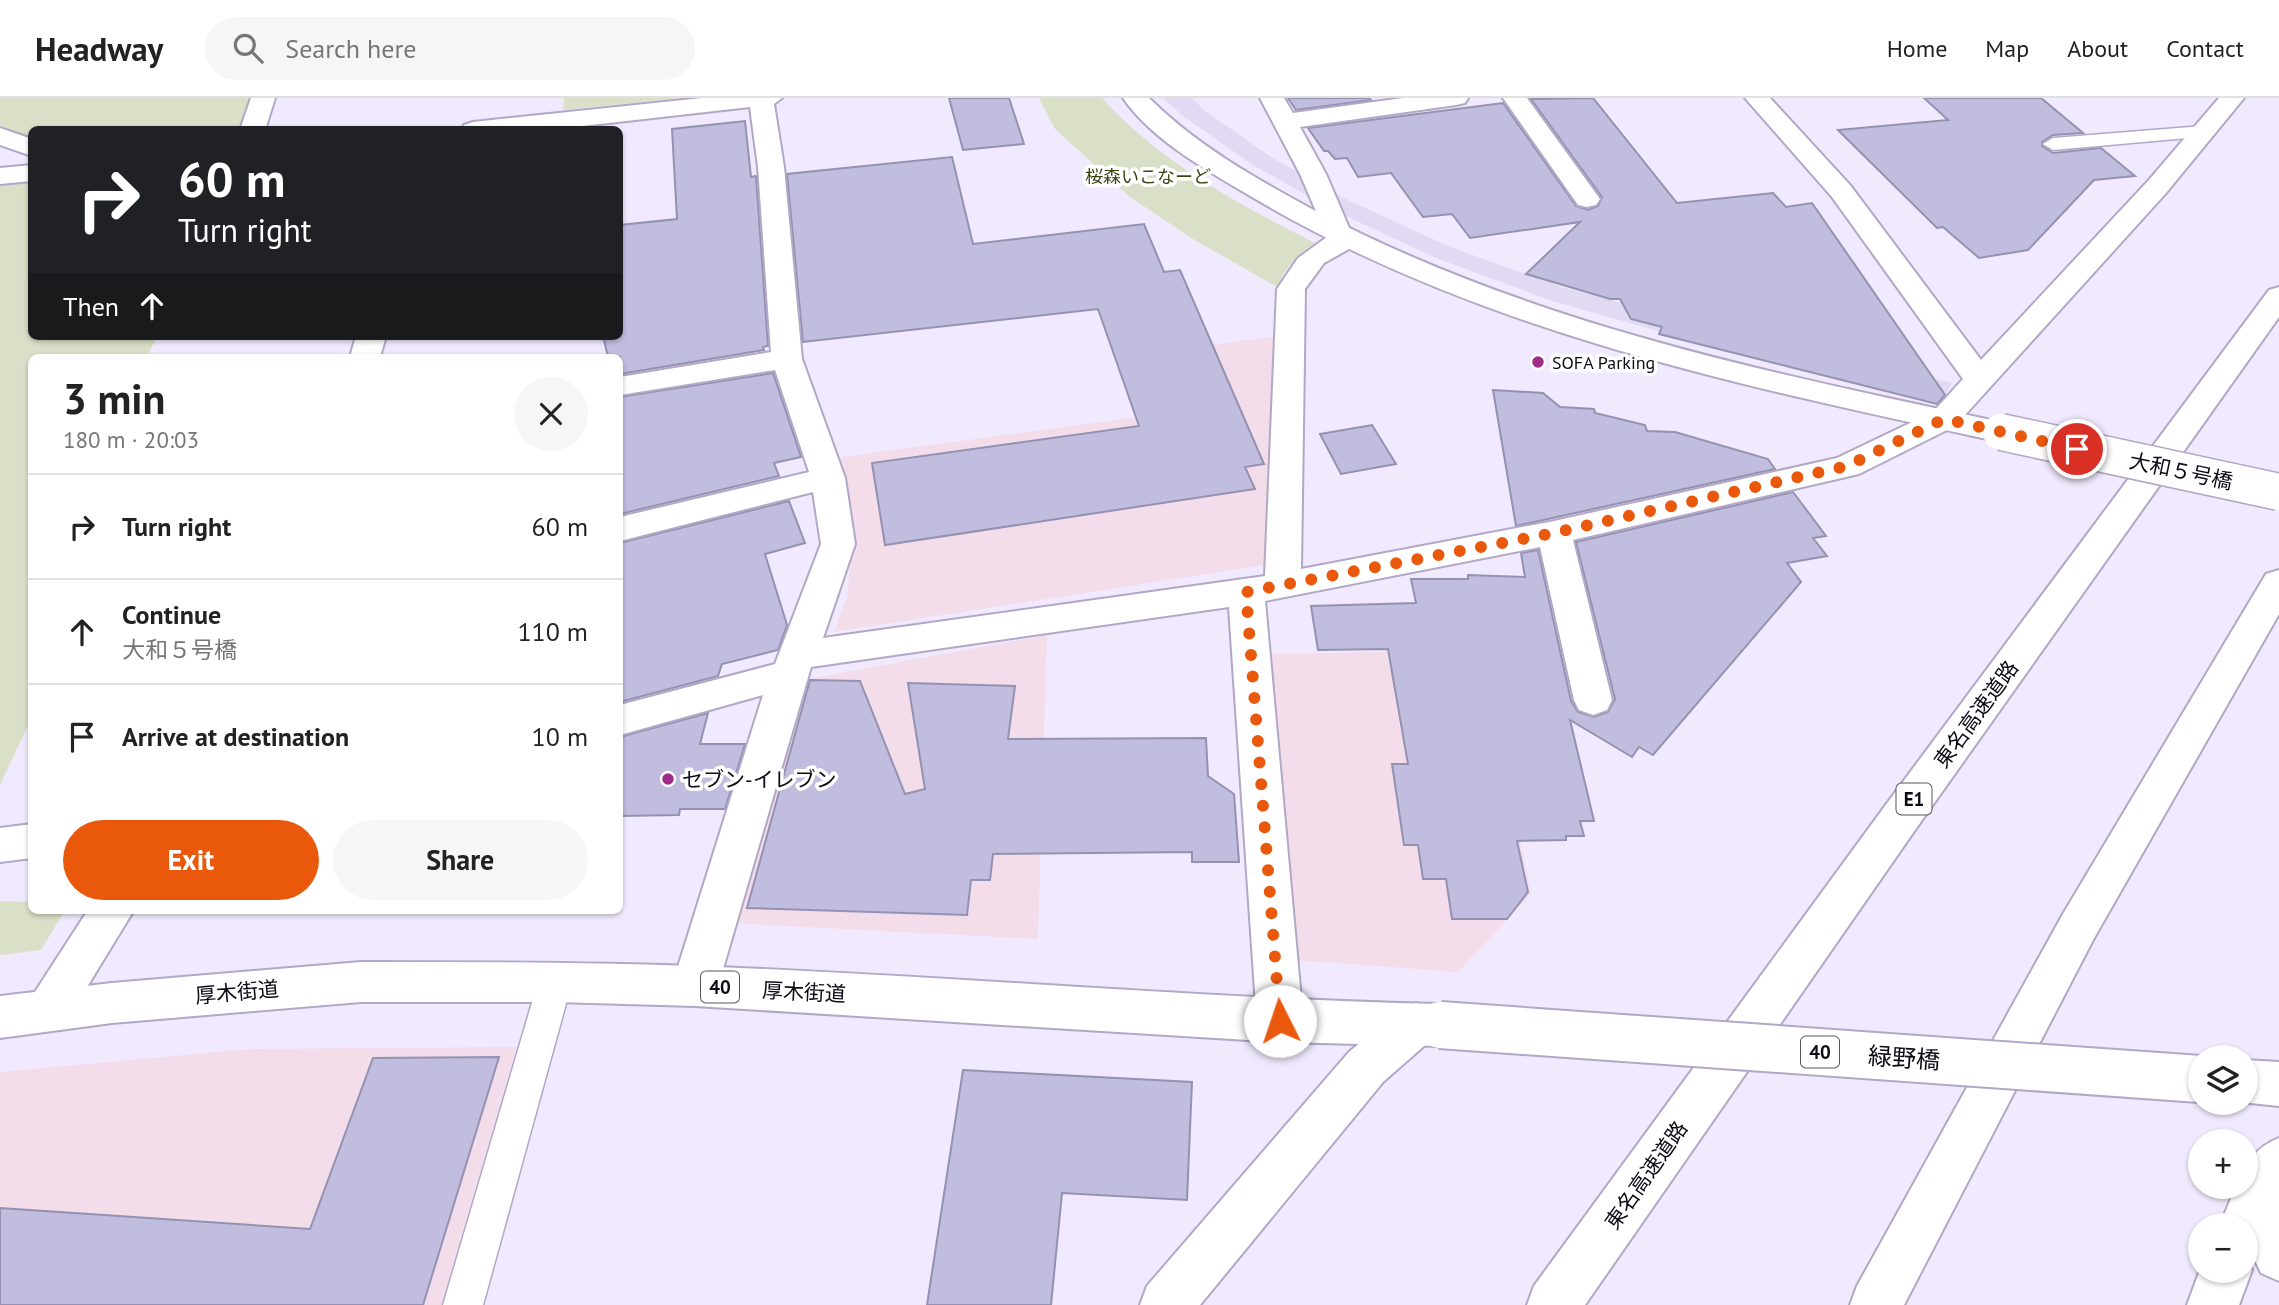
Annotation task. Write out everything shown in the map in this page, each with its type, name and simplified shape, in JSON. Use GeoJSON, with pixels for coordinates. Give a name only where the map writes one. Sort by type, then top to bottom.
{"type":"FeatureCollection","features":[{"type":"Feature","properties":{"kind":"main road"},"geometry":{"type":"LineString","coordinates":[[253,126],[263,98]]}},
{"type":"Feature","properties":{"kind":"main road","name":"大和５号橋"},"geometry":{"type":"LineString","coordinates":[[1135,98],[1156,121],[1230,173],[1342,235],[1415,270],[1535,316],[1686,360],[1851,401],[2279,492]]}},
{"type":"Feature","properties":{"kind":"main road"},"geometry":{"type":"LineString","coordinates":[[1272,98],[1342,235],[1303,266],[1291,289],[1265,588],[1280,1021]]}},
{"type":"Feature","properties":{"kind":"main road"},"geometry":{"type":"LineString","coordinates":[[1285,122],[1456,98]]}},
{"type":"Feature","properties":{"kind":"main road"},"geometry":{"type":"LineString","coordinates":[[1515,98],[1587,199]]}},
{"type":"Feature","properties":{"kind":"main road"},"geometry":{"type":"LineString","coordinates":[[1757,98],[1841,191],[1980,380]]}},
{"type":"Feature","properties":{"kind":"main road"},"geometry":{"type":"LineString","coordinates":[[623,719],[793,665],[1265,588],[1554,533],[1847,466],[1944,419],[2157,187],[2232,98]]}},
{"type":"Feature","properties":{"kind":"main road"},"geometry":{"type":"LineString","coordinates":[[511,126],[765,99],[787,359],[828,478],[838,544],[793,665],[695,986]]}},
{"type":"Feature","properties":{"kind":"main road"},"geometry":{"type":"LineString","coordinates":[[0,136],[28,146]]}},
{"type":"Feature","properties":{"kind":"main road"},"geometry":{"type":"LineString","coordinates":[[0,176],[28,173]]}},
{"type":"Feature","properties":{"kind":"main road","name":"東名高速道路"},"geometry":{"type":"LineString","coordinates":[[1553,1305],[1892,830],[2279,296]]}},
{"type":"Feature","properties":{"kind":"main road"},"geometry":{"type":"LineString","coordinates":[[623,386],[787,359]]}},
{"type":"Feature","properties":{"kind":"main road"},"geometry":{"type":"LineString","coordinates":[[623,528],[828,478]]}},
{"type":"Feature","properties":{"kind":"main road"},"geometry":{"type":"LineString","coordinates":[[1554,533],[1593,700]]}},
{"type":"Feature","properties":{"kind":"main road"},"geometry":{"type":"LineString","coordinates":[[1876,1305],[2078,926],[2279,583]]}},
{"type":"Feature","properties":{"kind":"main road"},"geometry":{"type":"LineString","coordinates":[[0,845],[28,842]]}},
{"type":"Feature","properties":{"kind":"main road"},"geometry":{"type":"LineString","coordinates":[[50,1009],[109,914]]}},
{"type":"Feature","properties":{"kind":"main road","name":"厚木街道"},"geometry":{"type":"LineString","coordinates":[[0,1017],[50,1009],[361,982],[555,982],[695,986],[1280,1021],[1428,1025]]}},
{"type":"Feature","properties":{"kind":"main road"},"geometry":{"type":"LineString","coordinates":[[1167,1305],[1366,1067],[1428,1025]]}},
{"type":"Feature","properties":{"kind":"main road","name":"緑野橋"},"geometry":{"type":"LineString","coordinates":[[1428,1025],[2188,1078]]}},
{"type":"Feature","properties":{"kind":"main road"},"geometry":{"type":"LineString","coordinates":[[2259,1197],[2279,1255]]}},
{"type":"Feature","properties":{"kind":"main road"},"geometry":{"type":"LineString","coordinates":[[2213,1305],[2221,1283]]}},
{"type":"Feature","properties":{"kind":"lane"},"geometry":{"type":"LineString","coordinates":[[2053,144],[2203,132]]}},
{"type":"Feature","properties":{"kind":"lane"},"geometry":{"type":"LineString","coordinates":[[463,1305],[555,982]]}},
{"type":"Feature","properties":{"kind":"shaded area"},"geometry":{"type":"Polygon","coordinates":[[[1163,98],[1192,98],[1205,111],[1274,159],[1350,201],[1450,247],[1562,287],[1725,331],[1953,383],[1940,401],[1718,348],[1552,301],[1436,258],[1331,209],[1253,165],[1183,116],[1163,98]]]}},
{"type":"Feature","properties":{"kind":"shaded area"},"geometry":{"type":"Polygon","coordinates":[[[1277,336],[1277,563],[834,632],[847,597],[854,527],[841,457],[1139,417],[1120,357],[1277,336]]]}},
{"type":"Feature","properties":{"kind":"shaded area"},"geometry":{"type":"Polygon","coordinates":[[[1047,635],[1038,939],[730,923],[807,679],[1047,635]]]}},
{"type":"Feature","properties":{"kind":"shaded area"},"geometry":{"type":"Polygon","coordinates":[[[1481,650],[1531,894],[1458,972],[1294,960],[1265,654],[1481,650]]]}},
{"type":"Feature","properties":{"kind":"shaded area"},"geometry":{"type":"Polygon","coordinates":[[[517,1047],[441,1305],[0,1305],[0,1072],[250,1049],[517,1047]]]}},
{"type":"Feature","properties":{"kind":"green space"},"geometry":{"type":"Polygon","coordinates":[[[0,98],[255,98],[243,126],[28,126],[28,137],[0,125],[0,98]]]}},
{"type":"Feature","properties":{"kind":"green space"},"geometry":{"type":"Polygon","coordinates":[[[564,98],[679,98],[563,110],[564,98]]]}},
{"type":"Feature","properties":{"kind":"green space","name":"桜森いこなーど"},"geometry":{"type":"Polygon","coordinates":[[[1039,98],[1102,98],[1149,143],[1175,162],[1229,197],[1315,243],[1293,262],[1277,287],[1193,239],[1130,197],[1055,129],[1039,98]]]}},
{"type":"Feature","properties":{"kind":"green space"},"geometry":{"type":"Polygon","coordinates":[[[28,181],[28,340],[155,340],[148,354],[28,354],[28,725],[0,785],[0,184],[28,181]]]}},
{"type":"Feature","properties":{"kind":"green space"},"geometry":{"type":"Polygon","coordinates":[[[0,901],[28,902],[28,914],[63,914],[41,950],[0,955],[0,901]]]}},
{"type":"Feature","properties":{"kind":"building"},"geometry":{"type":"Polygon","coordinates":[[[949,98],[1009,98],[1024,144],[963,150],[949,98]]]}},
{"type":"Feature","properties":{"kind":"building"},"geometry":{"type":"Polygon","coordinates":[[[1288,98],[1369,98],[1371,100],[1296,110],[1288,98]]]}},
{"type":"Feature","properties":{"kind":"building"},"geometry":{"type":"Polygon","coordinates":[[[1593,98],[1677,203],[1773,193],[1786,207],[1812,203],[1945,395],[1937,404],[1659,334],[1662,327],[1631,319],[1620,299],[1610,299],[1526,274],[1580,222],[1470,238],[1452,214],[1423,217],[1391,173],[1358,177],[1347,158],[1335,159],[1328,151],[1324,151],[1308,128],[1503,103],[1576,206],[1588,210],[1598,206],[1602,197],[1531,99],[1593,98]]]}},
{"type":"Feature","properties":{"kind":"building"},"geometry":{"type":"Polygon","coordinates":[[[1924,98],[2041,98],[2083,133],[2053,135],[2042,142],[2042,146],[2053,153],[2101,148],[2135,176],[2094,180],[2028,250],[1979,258],[1943,227],[1937,228],[1838,130],[1948,120],[1924,98]]]}},
{"type":"Feature","properties":{"kind":"building"},"geometry":{"type":"Polygon","coordinates":[[[745,121],[751,177],[756,176],[768,346],[763,347],[764,350],[623,374],[623,354],[607,354],[604,340],[623,340],[623,225],[677,219],[672,129],[745,121]]]}},
{"type":"Feature","properties":{"kind":"building"},"geometry":{"type":"Polygon","coordinates":[[[952,157],[973,244],[1144,224],[1164,272],[1180,270],[1264,464],[1245,467],[1255,489],[885,545],[872,463],[1139,426],[1098,309],[803,342],[787,174],[952,157]]]}},
{"type":"Feature","properties":{"kind":"building"},"geometry":{"type":"Polygon","coordinates":[[[773,373],[801,457],[774,463],[779,476],[623,513],[623,397],[773,373]]]}},
{"type":"Feature","properties":{"kind":"building"},"geometry":{"type":"Polygon","coordinates":[[[1493,390],[1543,393],[1560,407],[1594,409],[1595,413],[1645,425],[1647,431],[1675,432],[1768,459],[1775,469],[1516,526],[1493,390]]]}},
{"type":"Feature","properties":{"kind":"building"},"geometry":{"type":"Polygon","coordinates":[[[1372,425],[1396,464],[1341,474],[1320,434],[1372,425]]]}},
{"type":"Feature","properties":{"kind":"building"},"geometry":{"type":"Polygon","coordinates":[[[1793,492],[1826,536],[1813,538],[1827,556],[1787,563],[1801,582],[1653,755],[1639,747],[1632,757],[1570,720],[1594,821],[1580,821],[1584,836],[1566,836],[1566,840],[1517,841],[1528,892],[1507,919],[1452,919],[1446,879],[1423,879],[1418,845],[1404,845],[1392,764],[1408,764],[1388,649],[1318,650],[1311,606],[1416,603],[1411,579],[1468,579],[1468,575],[1525,577],[1521,553],[1538,550],[1571,701],[1578,712],[1594,717],[1608,712],[1615,699],[1576,542],[1793,492]]]}},
{"type":"Feature","properties":{"kind":"building"},"geometry":{"type":"Polygon","coordinates":[[[789,501],[805,543],[765,554],[787,625],[778,650],[722,664],[718,676],[623,701],[623,542],[789,501]]]}},
{"type":"Feature","properties":{"kind":"building"},"geometry":{"type":"Polygon","coordinates":[[[810,680],[860,681],[905,794],[925,789],[908,683],[1015,686],[1008,739],[1206,738],[1208,776],[1234,794],[1239,862],[1192,862],[1192,852],[993,854],[990,880],[971,880],[967,915],[747,908],[810,680]]]}},
{"type":"Feature","properties":{"kind":"building","name":"セブン-イレブン"},"geometry":{"type":"Polygon","coordinates":[[[708,713],[700,744],[745,744],[725,809],[680,809],[679,815],[623,816],[623,736],[708,713]]]}},
{"type":"Feature","properties":{"kind":"building"},"geometry":{"type":"Polygon","coordinates":[[[499,1057],[423,1305],[0,1305],[0,1208],[310,1229],[373,1058],[499,1057]]]}},
{"type":"Feature","properties":{"kind":"building"},"geometry":{"type":"Polygon","coordinates":[[[963,1070],[1192,1082],[1187,1200],[1062,1193],[1051,1305],[927,1305],[963,1070]]]}},
{"type":"Feature","properties":{"kind":"place","name":"SOFA Parking"},"geometry":{"type":"Point","coordinates":[1538,362]}},
{"type":"Feature","properties":{"kind":"place","name":"セブン-イレブン"},"geometry":{"type":"Point","coordinates":[668,779]}},
{"type":"Feature","properties":{"kind":"route"},"geometry":{"type":"LineString","coordinates":[[1280,1021],[1246,592],[1554,533],[1847,466],[1944,419],[2077,449]]}}]}
